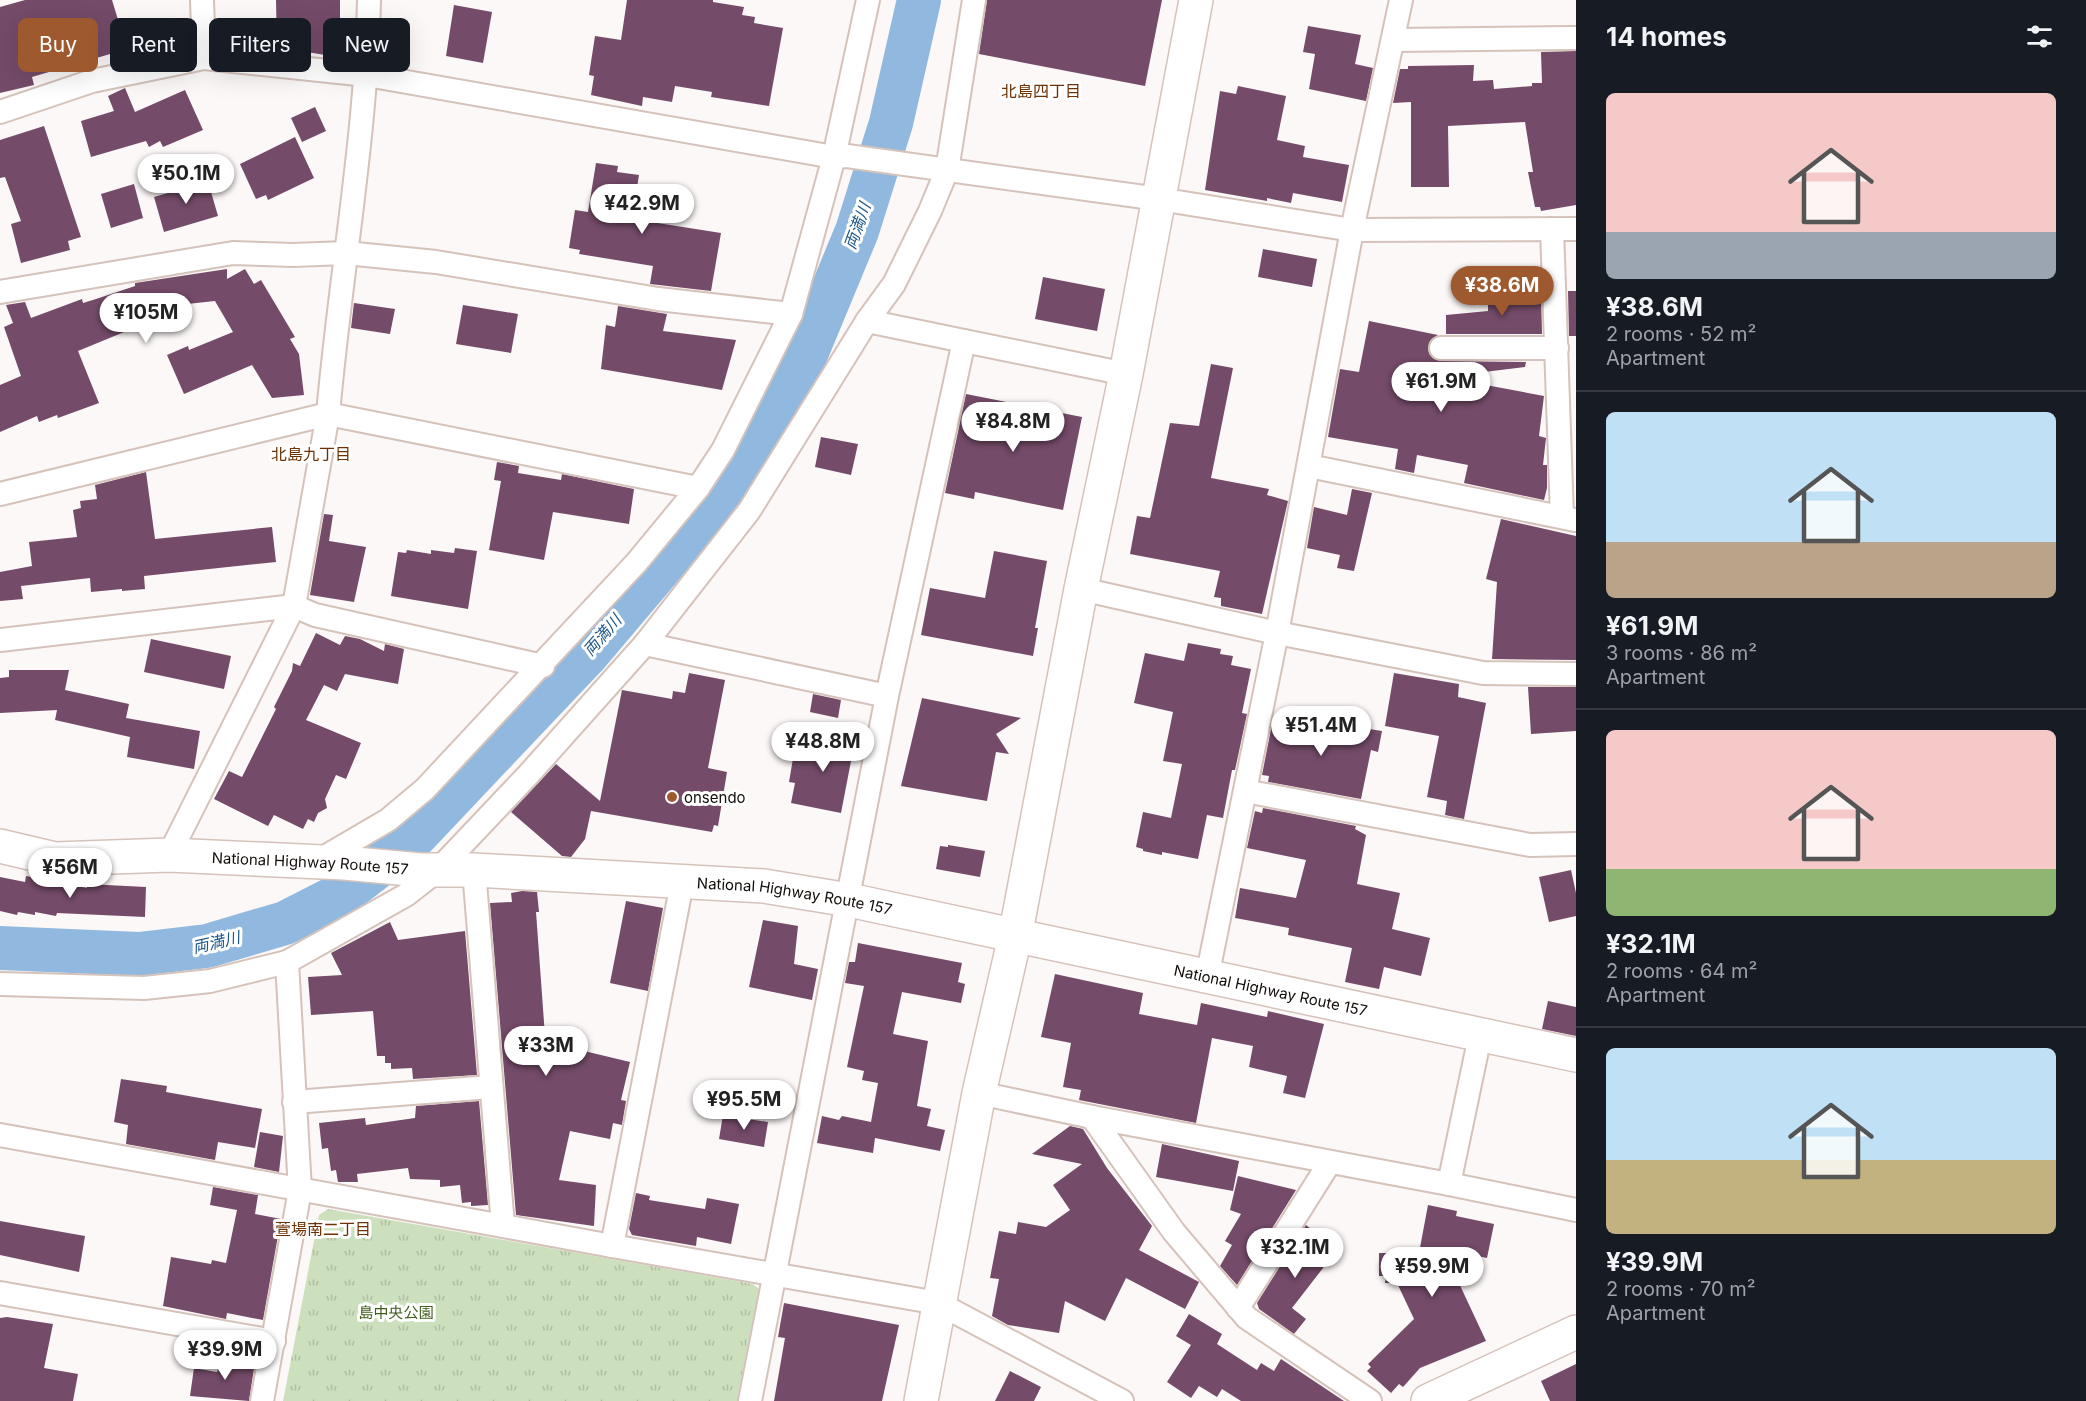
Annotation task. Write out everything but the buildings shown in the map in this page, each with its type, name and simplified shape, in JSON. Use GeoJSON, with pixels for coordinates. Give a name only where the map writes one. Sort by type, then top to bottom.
{"type":"FeatureCollection","features":[{"type":"Feature","properties":{"kind":"main road"},"geometry":{"type":"LineString","coordinates":[[921,1401],[979,1093],[1015,937],[1081,589],[1126,374],[1196,0]]}},
{"type":"Feature","properties":{"kind":"main road","name":"National Highway Route 157"},"geometry":{"type":"LineString","coordinates":[[0,846],[55,860],[169,855],[681,883],[764,885],[849,900],[1576,1055]]}},
{"type":"Feature","properties":{"kind":"main road"},"geometry":{"type":"LineString","coordinates":[[1428,1401],[1576,1332]]}},
{"type":"Feature","properties":{"kind":"street"},"geometry":{"type":"LineString","coordinates":[[202,0],[204,58]]}},
{"type":"Feature","properties":{"kind":"street"},"geometry":{"type":"LineString","coordinates":[[169,855],[294,606],[328,414],[367,75],[369,0]]}},
{"type":"Feature","properties":{"kind":"street"},"geometry":{"type":"LineString","coordinates":[[331,863],[425,789],[543,666],[637,562],[698,488],[723,450],[792,314],[841,157],[868,0]]}},
{"type":"Feature","properties":{"kind":"street"},"geometry":{"type":"LineString","coordinates":[[0,984],[144,988],[210,981],[286,962],[406,895],[645,644],[749,510],[867,321],[894,284],[930,211],[947,170],[974,0]]}},
{"type":"Feature","properties":{"kind":"street"},"geometry":{"type":"LineString","coordinates":[[1207,978],[1277,633],[1352,231],[1401,0]]}},
{"type":"Feature","properties":{"kind":"street"},"geometry":{"type":"LineString","coordinates":[[1394,40],[1576,38]]}},
{"type":"Feature","properties":{"kind":"street"},"geometry":{"type":"LineString","coordinates":[[0,112],[92,81],[204,58],[367,75],[841,157],[1159,199],[1352,231],[1576,229]]}},
{"type":"Feature","properties":{"kind":"street"},"geometry":{"type":"LineString","coordinates":[[1309,466],[1569,518],[1557,348],[1552,229]]}},
{"type":"Feature","properties":{"kind":"street"},"geometry":{"type":"LineString","coordinates":[[0,292],[233,253],[293,255],[346,252],[436,262],[658,299],[792,314]]}},
{"type":"Feature","properties":{"kind":"street"},"geometry":{"type":"LineString","coordinates":[[867,321],[1126,374]]}},
{"type":"Feature","properties":{"kind":"street"},"geometry":{"type":"LineString","coordinates":[[750,1401],[887,696],[964,341]]}},
{"type":"Feature","properties":{"kind":"street"},"geometry":{"type":"LineString","coordinates":[[1441,348],[1557,348]]}},
{"type":"Feature","properties":{"kind":"street"},"geometry":{"type":"LineString","coordinates":[[0,494],[328,414],[698,488]]}},
{"type":"Feature","properties":{"kind":"street"},"geometry":{"type":"LineString","coordinates":[[1081,589],[1277,633],[1483,673],[1576,674]]}},
{"type":"Feature","properties":{"kind":"street"},"geometry":{"type":"LineString","coordinates":[[0,640],[294,606],[315,615],[543,666]]}},
{"type":"Feature","properties":{"kind":"street"},"geometry":{"type":"LineString","coordinates":[[645,644],[887,696]]}},
{"type":"Feature","properties":{"kind":"street"},"geometry":{"type":"LineString","coordinates":[[1245,791],[1530,845],[1576,844]]}},
{"type":"Feature","properties":{"kind":"street"},"geometry":{"type":"LineString","coordinates":[[474,870],[502,1226]]}},
{"type":"Feature","properties":{"kind":"street"},"geometry":{"type":"LineString","coordinates":[[612,1246],[681,883]]}},
{"type":"Feature","properties":{"kind":"street"},"geometry":{"type":"LineString","coordinates":[[262,1401],[300,1190],[286,962]]}},
{"type":"Feature","properties":{"kind":"street"},"geometry":{"type":"LineString","coordinates":[[1449,1184],[1480,1036]]}},
{"type":"Feature","properties":{"kind":"street"},"geometry":{"type":"LineString","coordinates":[[294,1102],[491,1088]]}},
{"type":"Feature","properties":{"kind":"street"},"geometry":{"type":"LineString","coordinates":[[979,1093],[1092,1117],[1576,1210]]}},
{"type":"Feature","properties":{"kind":"street"},"geometry":{"type":"LineString","coordinates":[[1092,1117],[1174,1232],[1247,1318],[1370,1401]]}},
{"type":"Feature","properties":{"kind":"street"},"geometry":{"type":"LineString","coordinates":[[0,1135],[938,1303],[1122,1401]]}},
{"type":"Feature","properties":{"kind":"street"},"geometry":{"type":"LineString","coordinates":[[1238,1308],[1330,1161]]}},
{"type":"Feature","properties":{"kind":"street"},"geometry":{"type":"LineString","coordinates":[[0,1293],[274,1341]]}},
{"type":"Feature","properties":{"kind":"green space","name":"島中央公園"},"geometry":{"type":"Polygon","coordinates":[[[328,1209],[753,1284],[759,1289],[737,1401],[283,1401],[319,1215],[328,1209]]]}},
{"type":"Feature","properties":{"kind":"waterway","name":"両満川"},"geometry":{"type":"LineString","coordinates":[[0,948],[139,954],[207,946],[285,923],[342,894],[409,842],[588,653],[710,509],[759,437],[806,354],[857,231],[891,123],[919,0]]}},
{"type":"Feature","properties":{"kind":"place","name":"onsendo"},"geometry":{"type":"Point","coordinates":[672,797]}},
{"type":"Feature","properties":{"kind":"district","name":"北島四丁目"},"geometry":{"type":"Point","coordinates":[1041,91]}},
{"type":"Feature","properties":{"kind":"district","name":"北島九丁目"},"geometry":{"type":"Point","coordinates":[311,454]}},
{"type":"Feature","properties":{"kind":"district","name":"萱場南二丁目"},"geometry":{"type":"Point","coordinates":[323,1229]}}]}
